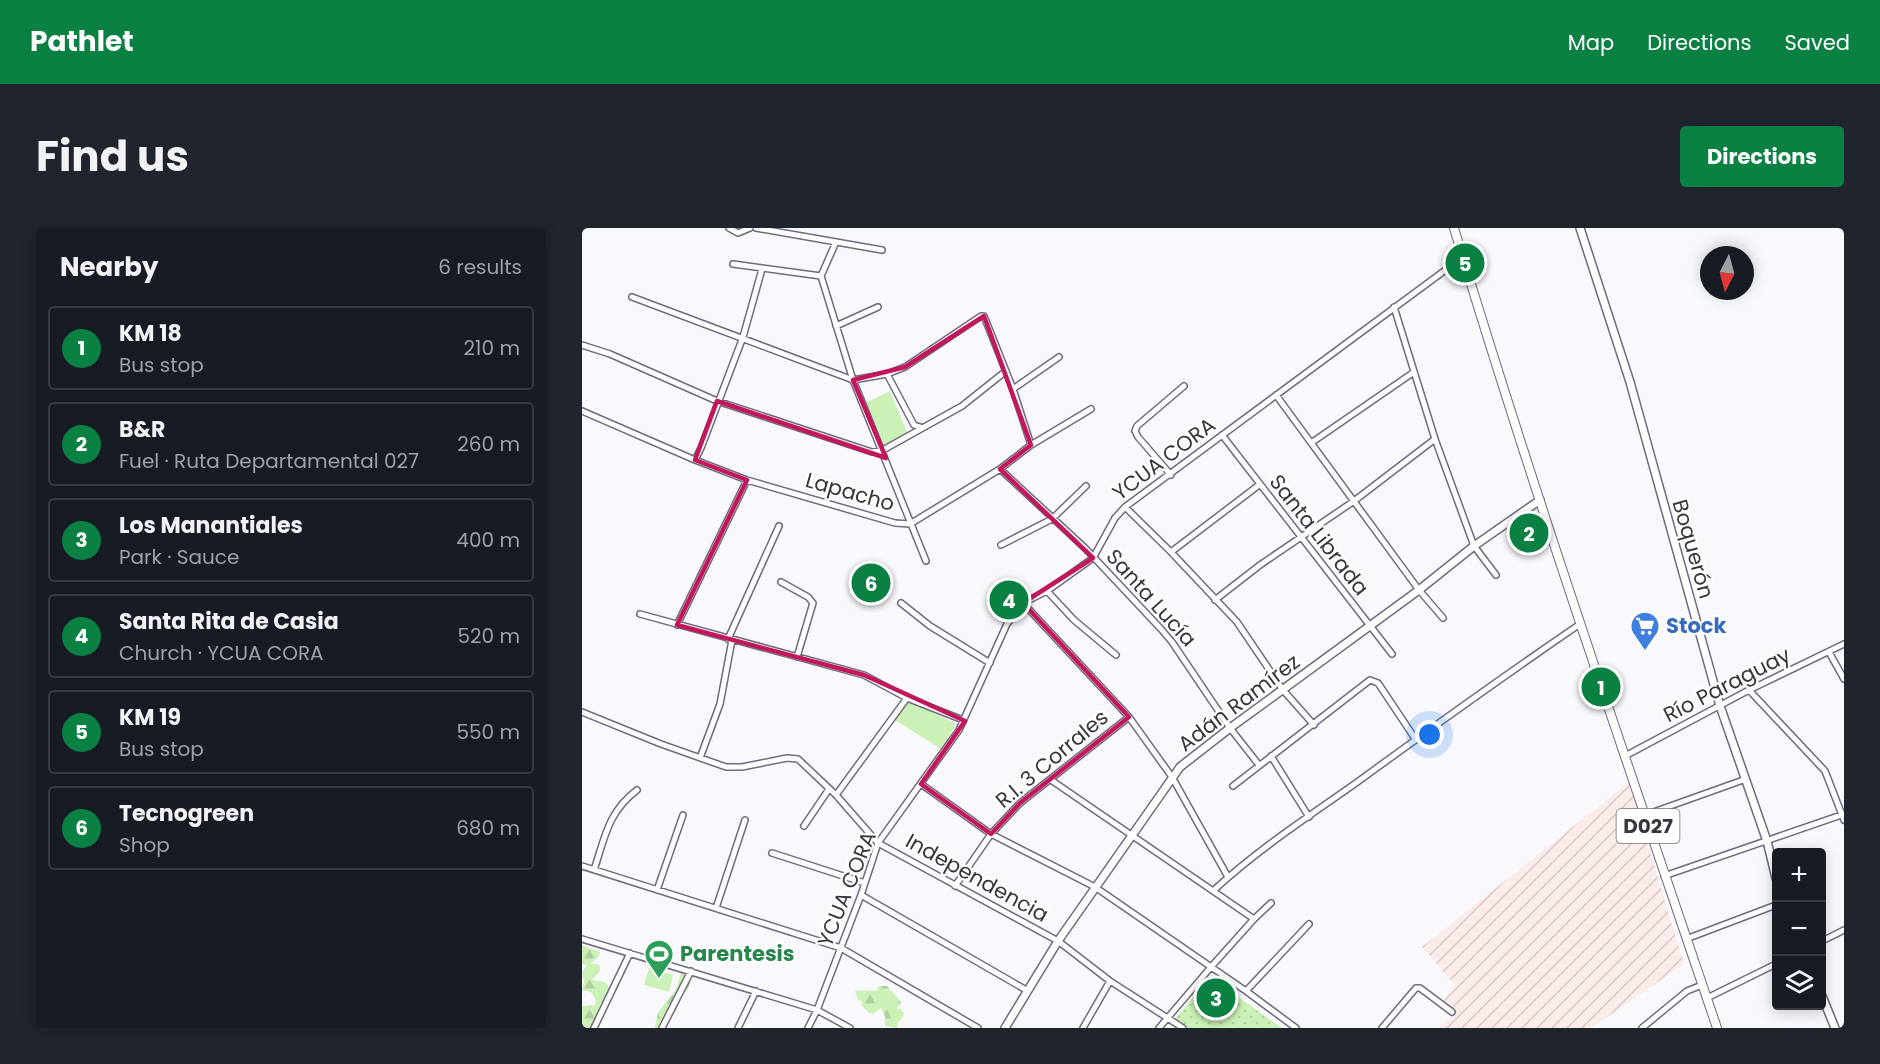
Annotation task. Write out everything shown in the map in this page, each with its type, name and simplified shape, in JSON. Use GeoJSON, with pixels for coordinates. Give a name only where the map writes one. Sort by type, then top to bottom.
{"type":"FeatureCollection","features":[{"type":"Feature","properties":{"kind":"main road","name":"D027"},"geometry":{"type":"LineString","coordinates":[[1454,228],[1580,624],[1717,1028]]}},
{"type":"Feature","properties":{"kind":"street"},"geometry":{"type":"LineString","coordinates":[[729,228],[738,233],[750,228]]}},
{"type":"Feature","properties":{"kind":"street"},"geometry":{"type":"LineString","coordinates":[[756,228],[882,250]]}},
{"type":"Feature","properties":{"kind":"street"},"geometry":{"type":"LineString","coordinates":[[803,236],[808,228]]}},
{"type":"Feature","properties":{"kind":"street","name":"Boquerón"},"geometry":{"type":"LineString","coordinates":[[1580,228],[1630,382],[1720,706],[1772,862]]}},
{"type":"Feature","properties":{"kind":"street"},"geometry":{"type":"LineString","coordinates":[[836,242],[821,276],[853,380],[926,561]]}},
{"type":"Feature","properties":{"kind":"street","name":"YCUA CORA"},"geometry":{"type":"LineString","coordinates":[[808,1028],[866,883],[878,843],[952,741],[1012,615],[1023,603],[1047,591],[1093,558],[1115,519],[1125,507],[1463,257]]}},
{"type":"Feature","properties":{"kind":"street"},"geometry":{"type":"LineString","coordinates":[[733,264],[821,276]]}},
{"type":"Feature","properties":{"kind":"street"},"geometry":{"type":"LineString","coordinates":[[695,460],[743,337],[762,269]]}},
{"type":"Feature","properties":{"kind":"street"},"geometry":{"type":"LineString","coordinates":[[632,297],[853,380],[887,374],[905,367],[984,316],[1013,389],[1031,445]]}},
{"type":"Feature","properties":{"kind":"street"},"geometry":{"type":"LineString","coordinates":[[836,326],[878,307]]}},
{"type":"Feature","properties":{"kind":"street"},"geometry":{"type":"LineString","coordinates":[[1394,307],[1435,439],[1474,546],[1496,575]]}},
{"type":"Feature","properties":{"kind":"street"},"geometry":{"type":"LineString","coordinates":[[582,345],[643,368],[717,401],[872,452],[883,450],[962,406],[1006,371]]}},
{"type":"Feature","properties":{"kind":"street"},"geometry":{"type":"LineString","coordinates":[[1013,389],[1059,357]]}},
{"type":"Feature","properties":{"kind":"street"},"geometry":{"type":"LineString","coordinates":[[1311,443],[1414,372]]}},
{"type":"Feature","properties":{"kind":"street"},"geometry":{"type":"LineString","coordinates":[[887,374],[914,425],[923,428]]}},
{"type":"Feature","properties":{"kind":"street"},"geometry":{"type":"LineString","coordinates":[[1171,474],[1135,431],[1137,426],[1184,386]]}},
{"type":"Feature","properties":{"kind":"street"},"geometry":{"type":"LineString","coordinates":[[1276,395],[1419,590],[1443,618]]}},
{"type":"Feature","properties":{"kind":"street","name":"Lapacho"},"geometry":{"type":"LineString","coordinates":[[582,411],[747,480],[895,523],[910,524],[1000,469],[1031,445],[1091,409]]}},
{"type":"Feature","properties":{"kind":"street","name":"Santa Librada"},"geometry":{"type":"LineString","coordinates":[[1222,435],[1392,654]]}},
{"type":"Feature","properties":{"kind":"street"},"geometry":{"type":"LineString","coordinates":[[1215,600],[1260,565],[1354,501],[1435,439]]}},
{"type":"Feature","properties":{"kind":"street","name":"Santa Lucía"},"geometry":{"type":"LineString","coordinates":[[1000,469],[1093,558],[1173,642],[1230,728],[1259,765]]}},
{"type":"Feature","properties":{"kind":"street"},"geometry":{"type":"LineString","coordinates":[[677,625],[747,480]]}},
{"type":"Feature","properties":{"kind":"street"},"geometry":{"type":"LineString","coordinates":[[1171,552],[1259,485]]}},
{"type":"Feature","properties":{"kind":"street"},"geometry":{"type":"LineString","coordinates":[[1001,545],[1052,519],[1086,486]]}},
{"type":"Feature","properties":{"kind":"street","name":"Adán Ramírez"},"geometry":{"type":"LineString","coordinates":[[1005,1028],[1058,941],[1095,887],[1172,777],[1190,758],[1370,627],[1474,546],[1540,500]]}},
{"type":"Feature","properties":{"kind":"street"},"geometry":{"type":"LineString","coordinates":[[1125,507],[1237,622],[1283,690],[1314,725]]}},
{"type":"Feature","properties":{"kind":"street"},"geometry":{"type":"LineString","coordinates":[[700,758],[720,704],[730,639],[779,526]]}},
{"type":"Feature","properties":{"kind":"street"},"geometry":{"type":"LineString","coordinates":[[781,582],[808,597],[813,603],[797,657]]}},
{"type":"Feature","properties":{"kind":"street"},"geometry":{"type":"LineString","coordinates":[[1047,591],[1074,620],[1116,655]]}},
{"type":"Feature","properties":{"kind":"street"},"geometry":{"type":"LineString","coordinates":[[901,603],[939,632],[990,663]]}},
{"type":"Feature","properties":{"kind":"street"},"geometry":{"type":"LineString","coordinates":[[1023,603],[1129,717],[1172,777],[1228,877]]}},
{"type":"Feature","properties":{"kind":"street"},"geometry":{"type":"LineString","coordinates":[[640,615],[864,675],[907,698],[963,720]]}},
{"type":"Feature","properties":{"kind":"street"},"geometry":{"type":"LineString","coordinates":[[1214,890],[1309,817],[1580,624]]}},
{"type":"Feature","properties":{"kind":"street","name":"Río Paraguay"},"geometry":{"type":"LineString","coordinates":[[1625,756],[1749,690],[1844,644]]}},
{"type":"Feature","properties":{"kind":"street"},"geometry":{"type":"LineString","coordinates":[[1829,652],[1844,679]]}},
{"type":"Feature","properties":{"kind":"street"},"geometry":{"type":"LineString","coordinates":[[1233,786],[1370,680],[1375,680],[1416,740]]}},
{"type":"Feature","properties":{"kind":"street"},"geometry":{"type":"LineString","coordinates":[[1664,876],[1843,816],[1825,771],[1749,690]]}},
{"type":"Feature","properties":{"kind":"street"},"geometry":{"type":"LineString","coordinates":[[836,795],[907,698]]}},
{"type":"Feature","properties":{"kind":"street","name":"Independencia"},"geometry":{"type":"LineString","coordinates":[[582,712],[661,744],[733,768],[792,758],[807,767],[836,795],[878,843],[1058,941],[1110,981],[1183,1028]]}},
{"type":"Feature","properties":{"kind":"street","name":"R.I. 3 Corrales"},"geometry":{"type":"LineString","coordinates":[[956,886],[991,834],[1020,803],[1129,717]]}},
{"type":"Feature","properties":{"kind":"street"},"geometry":{"type":"LineString","coordinates":[[1271,756],[1309,817]]}},
{"type":"Feature","properties":{"kind":"street"},"geometry":{"type":"LineString","coordinates":[[1645,815],[1746,779]]}},
{"type":"Feature","properties":{"kind":"street"},"geometry":{"type":"LineString","coordinates":[[1051,780],[1254,919]]}},
{"type":"Feature","properties":{"kind":"street"},"geometry":{"type":"LineString","coordinates":[[921,784],[991,834],[1095,887],[1296,1028]]}},
{"type":"Feature","properties":{"kind":"street"},"geometry":{"type":"LineString","coordinates":[[804,826],[829,789]]}},
{"type":"Feature","properties":{"kind":"street"},"geometry":{"type":"LineString","coordinates":[[594,870],[614,812],[637,790]]}},
{"type":"Feature","properties":{"kind":"street"},"geometry":{"type":"LineString","coordinates":[[657,890],[683,815]]}},
{"type":"Feature","properties":{"kind":"street"},"geometry":{"type":"LineString","coordinates":[[716,908],[745,820]]}},
{"type":"Feature","properties":{"kind":"street"},"geometry":{"type":"LineString","coordinates":[[772,853],[866,883]]}},
{"type":"Feature","properties":{"kind":"street"},"geometry":{"type":"LineString","coordinates":[[582,866],[841,948],[978,1028]]}},
{"type":"Feature","properties":{"kind":"street"},"geometry":{"type":"LineString","coordinates":[[861,895],[1028,991]]}},
{"type":"Feature","properties":{"kind":"street"},"geometry":{"type":"LineString","coordinates":[[1159,1028],[1254,919],[1271,903]]}},
{"type":"Feature","properties":{"kind":"street"},"geometry":{"type":"LineString","coordinates":[[1686,939],[1772,907]]}},
{"type":"Feature","properties":{"kind":"street"},"geometry":{"type":"LineString","coordinates":[[1246,991],[1309,924]]}},
{"type":"Feature","properties":{"kind":"street"},"geometry":{"type":"LineString","coordinates":[[1826,939],[1844,930]]}},
{"type":"Feature","properties":{"kind":"street"},"geometry":{"type":"LineString","coordinates":[[582,939],[817,1010],[850,1028]]}},
{"type":"Feature","properties":{"kind":"street"},"geometry":{"type":"LineString","coordinates":[[594,1028],[630,953]]}},
{"type":"Feature","properties":{"kind":"street"},"geometry":{"type":"LineString","coordinates":[[1707,998],[1772,966]]}},
{"type":"Feature","properties":{"kind":"street"},"geometry":{"type":"LineString","coordinates":[[662,1028],[690,972]]}},
{"type":"Feature","properties":{"kind":"street"},"geometry":{"type":"LineString","coordinates":[[1083,1028],[1110,981]]}},
{"type":"Feature","properties":{"kind":"street"},"geometry":{"type":"LineString","coordinates":[[1642,1028],[1687,992],[1702,985]]}},
{"type":"Feature","properties":{"kind":"street"},"geometry":{"type":"LineString","coordinates":[[1382,1028],[1416,988],[1420,988],[1452,1012]]}},
{"type":"Feature","properties":{"kind":"street"},"geometry":{"type":"LineString","coordinates":[[738,1028],[756,992]]}},
{"type":"Feature","properties":{"kind":"street"},"geometry":{"type":"LineString","coordinates":[[1826,1007],[1835,1028]]}},
{"type":"Feature","properties":{"kind":"highlighted area"},"geometry":{"type":"Polygon","coordinates":[[[984,316],[1031,445],[1000,469],[1093,558],[1023,603],[1129,717],[1020,803],[991,834],[921,784],[965,721],[864,675],[677,625],[747,480],[695,460],[717,401],[886,458],[853,380],[905,367],[984,316]]]}},
{"type":"Feature","properties":{"kind":"shaded area"},"geometry":{"type":"Polygon","coordinates":[[[1629,782],[1684,964],[1591,1028],[1438,1028],[1456,1013],[1442,1003],[1455,985],[1422,947],[1629,782]]]}},
{"type":"Feature","properties":{"kind":"green space"},"geometry":{"type":"Polygon","coordinates":[[[890,391],[907,432],[884,446],[865,403],[890,391]]]}},
{"type":"Feature","properties":{"kind":"green space"},"geometry":{"type":"Polygon","coordinates":[[[908,700],[956,724],[941,749],[895,720],[908,700]]]}},
{"type":"Feature","properties":{"kind":"green space"},"geometry":{"type":"Polygon","coordinates":[[[582,945],[600,952],[590,964],[600,966],[600,971],[592,980],[605,982],[610,989],[599,1008],[592,1028],[582,1028],[582,1006],[595,1005],[596,1000],[591,992],[582,990],[584,981],[582,972],[587,965],[582,964],[582,945]]]}},
{"type":"Feature","properties":{"kind":"green space","name":"Parentesis"},"geometry":{"type":"Polygon","coordinates":[[[649,968],[673,975],[669,992],[644,985],[649,968]]]}},
{"type":"Feature","properties":{"kind":"green space"},"geometry":{"type":"Polygon","coordinates":[[[681,972],[690,976],[687,991],[680,998],[676,1011],[664,1028],[655,1028],[658,1012],[676,990],[681,972]]]}},
{"type":"Feature","properties":{"kind":"green space"},"geometry":{"type":"Polygon","coordinates":[[[1210,977],[1282,1028],[1188,1028],[1175,1019],[1210,977]]]}},
{"type":"Feature","properties":{"kind":"green space"},"geometry":{"type":"Polygon","coordinates":[[[878,986],[887,986],[901,1002],[897,1009],[901,1009],[904,1013],[897,1028],[885,1026],[885,1016],[881,1008],[873,1014],[869,1013],[862,1006],[862,1001],[858,1000],[855,991],[877,990],[878,986]]]}},
{"type":"Feature","properties":{"kind":"place","name":"KM 19"},"geometry":{"type":"Point","coordinates":[1465,263]}},
{"type":"Feature","properties":{"kind":"place","name":"B&R"},"geometry":{"type":"Point","coordinates":[1529,533]}},
{"type":"Feature","properties":{"kind":"place","name":"Tecnogreen"},"geometry":{"type":"Point","coordinates":[871,583]}},
{"type":"Feature","properties":{"kind":"place","name":"Santa Rita de Casia"},"geometry":{"type":"Point","coordinates":[1009,600]}},
{"type":"Feature","properties":{"kind":"place","name":"Stock"},"geometry":{"type":"Point","coordinates":[1645,652]}},
{"type":"Feature","properties":{"kind":"place","name":"KM 18"},"geometry":{"type":"Point","coordinates":[1601,687]}},
{"type":"Feature","properties":{"kind":"place","name":"Parentesis"},"geometry":{"type":"Point","coordinates":[659,980]}},
{"type":"Feature","properties":{"kind":"place","name":"Los Manantiales"},"geometry":{"type":"Point","coordinates":[1216,998]}}]}
